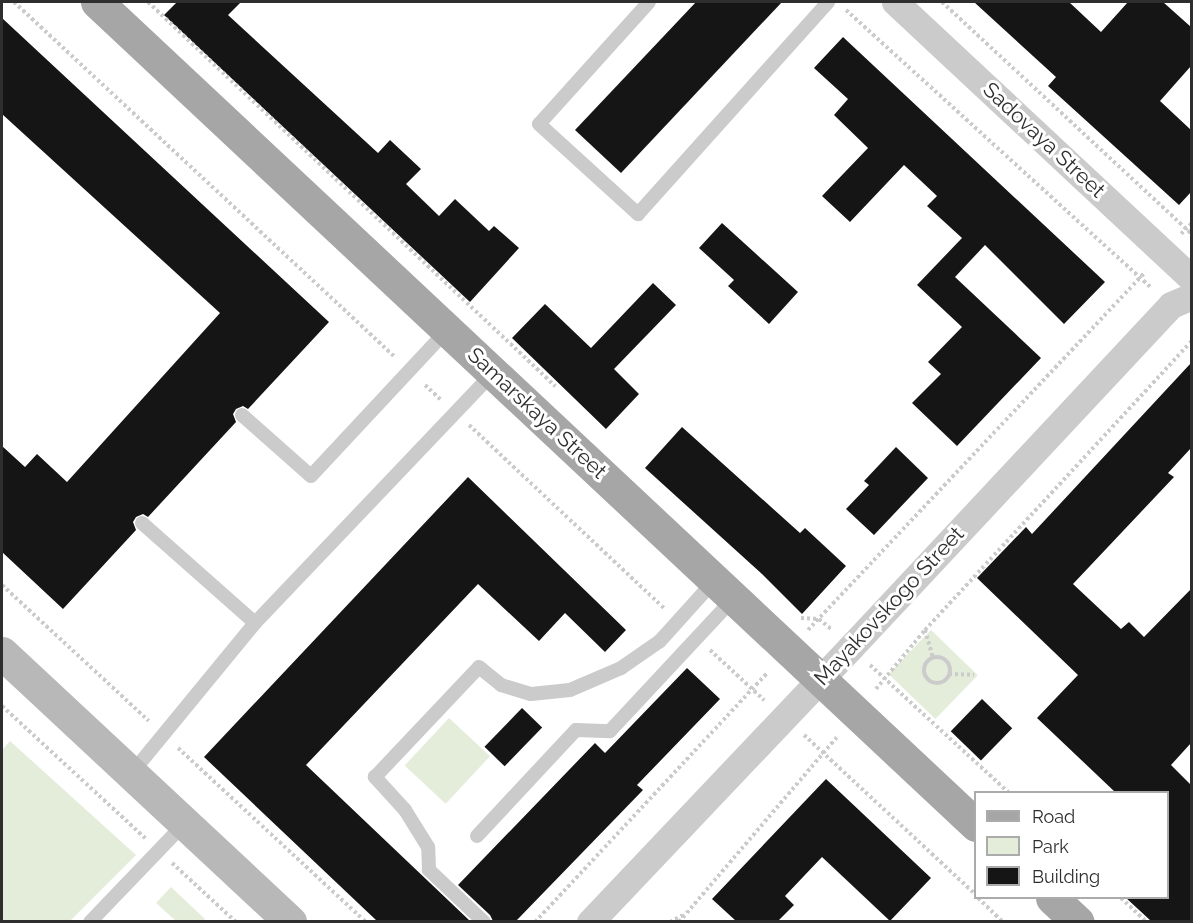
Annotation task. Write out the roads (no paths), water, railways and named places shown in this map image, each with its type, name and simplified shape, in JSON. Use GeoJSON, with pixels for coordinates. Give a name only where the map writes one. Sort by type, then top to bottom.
{"type":"FeatureCollection","features":[{"type":"Feature","properties":{"kind":"main road","name":"Samarskaya Street"},"geometry":{"type":"LineString","coordinates":[[97,2],[974,824]]}},
{"type":"Feature","properties":{"kind":"main road"},"geometry":{"type":"LineString","coordinates":[[1054,899],[1078,921]]}},
{"type":"Feature","properties":{"kind":"street","name":"Sadovaya Street"},"geometry":{"type":"LineString","coordinates":[[895,2],[1191,279]]}},
{"type":"Feature","properties":{"kind":"street","name":"Mayakovskogo Street"},"geometry":{"type":"LineString","coordinates":[[590,921],[1181,300]]}},
{"type":"Feature","properties":{"kind":"street"},"geometry":{"type":"LineString","coordinates":[[2,653],[290,921]]}},
{"type":"Feature","properties":{"kind":"lane"},"geometry":{"type":"LineString","coordinates":[[649,2],[538,124],[638,214],[828,2]]}},
{"type":"Feature","properties":{"kind":"lane"},"geometry":{"type":"LineString","coordinates":[[242,415],[311,476],[447,330]]}},
{"type":"Feature","properties":{"kind":"lane"},"geometry":{"type":"LineString","coordinates":[[131,774],[255,623],[494,372]]}},
{"type":"Feature","properties":{"kind":"lane"},"geometry":{"type":"LineString","coordinates":[[142,524],[255,623]]}},
{"type":"Feature","properties":{"kind":"lane"},"geometry":{"type":"LineString","coordinates":[[477,836],[576,730],[610,731],[725,589]]}},
{"type":"Feature","properties":{"kind":"lane"},"geometry":{"type":"LineString","coordinates":[[484,921],[429,870],[428,848],[405,810],[375,777],[479,667],[501,685],[531,694],[570,690],[621,668],[660,641],[725,589]]}},
{"type":"Feature","properties":{"kind":"lane"},"geometry":{"type":"LineString","coordinates":[[90,921],[185,824]]}}]}
